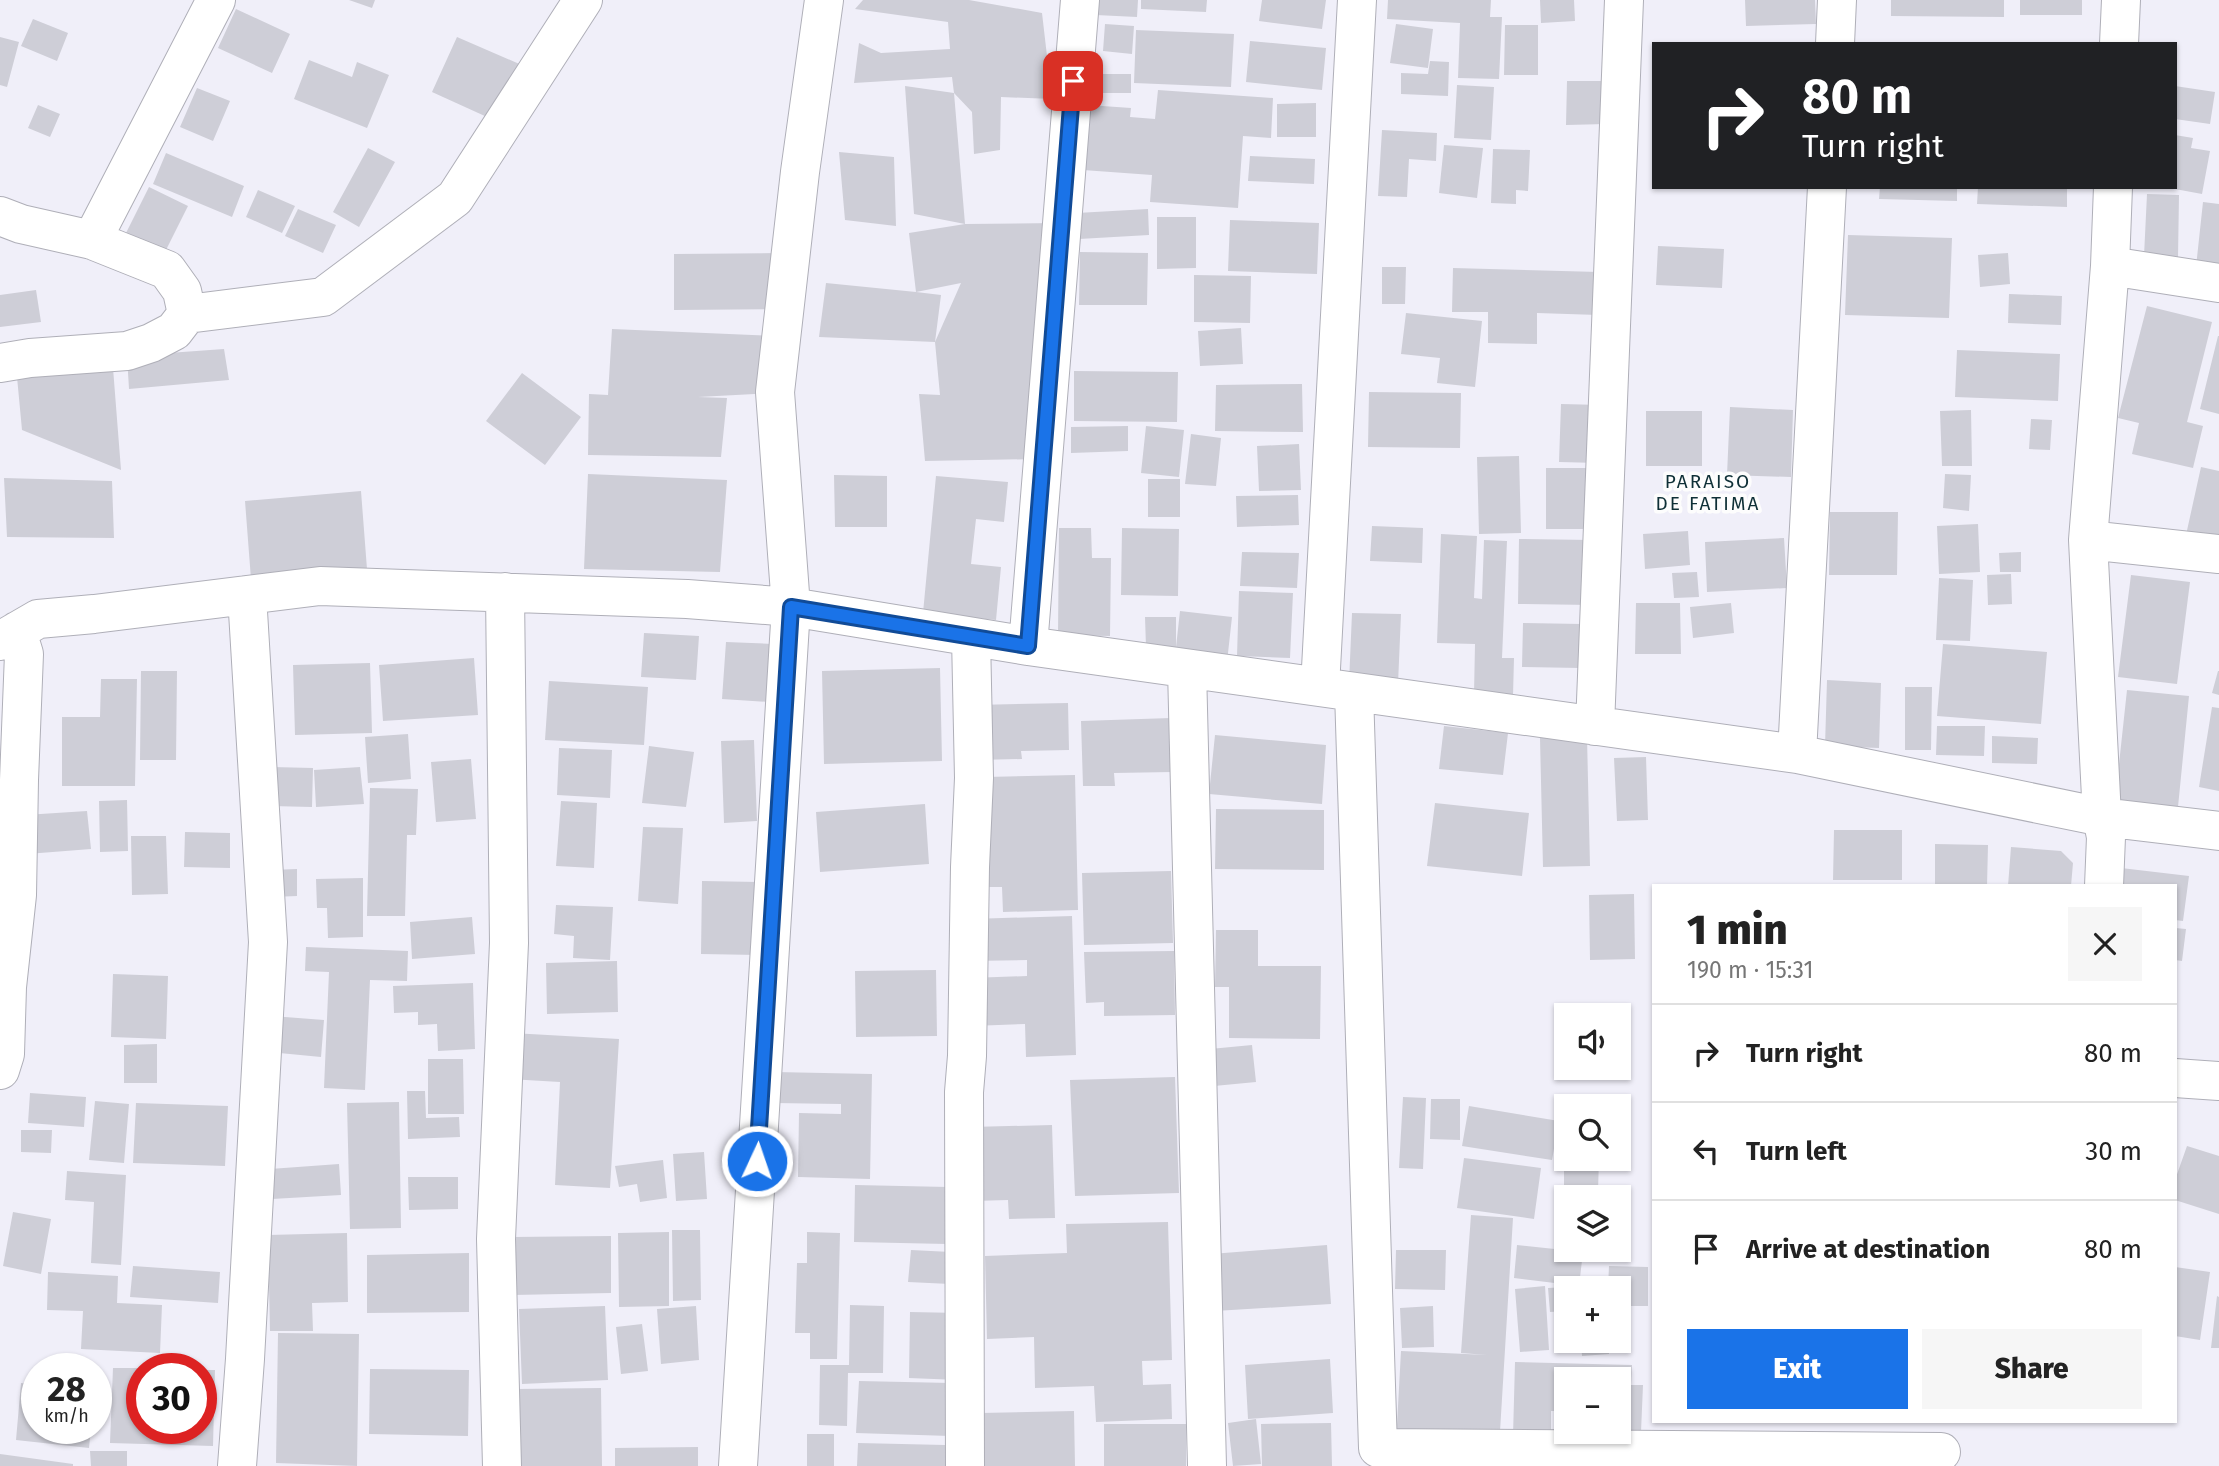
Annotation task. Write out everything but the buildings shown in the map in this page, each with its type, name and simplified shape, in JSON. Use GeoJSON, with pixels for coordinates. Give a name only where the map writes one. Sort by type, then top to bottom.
{"type":"FeatureCollection","features":[{"type":"Feature","properties":{"kind":"street"},"geometry":{"type":"LineString","coordinates":[[92,240],[216,0]]}},
{"type":"Feature","properties":{"kind":"street"},"geometry":{"type":"LineString","coordinates":[[0,363],[30,358],[127,351],[174,331],[187,314],[323,297],[455,198],[583,0]]}},
{"type":"Feature","properties":{"kind":"street"},"geometry":{"type":"LineString","coordinates":[[738,1466],[791,607],[775,392],[800,172],[824,0]]}},
{"type":"Feature","properties":{"kind":"street"},"geometry":{"type":"LineString","coordinates":[[1028,646],[1080,0]]}},
{"type":"Feature","properties":{"kind":"street"},"geometry":{"type":"LineString","coordinates":[[1357,0],[1337,690],[1377,1457],[1942,1446]]}},
{"type":"Feature","properties":{"kind":"street"},"geometry":{"type":"LineString","coordinates":[[1595,726],[1623,0]]}},
{"type":"Feature","properties":{"kind":"street"},"geometry":{"type":"LineString","coordinates":[[1835,42],[1837,0]]}},
{"type":"Feature","properties":{"kind":"street"},"geometry":{"type":"LineString","coordinates":[[2119,42],[2121,0]]}},
{"type":"Feature","properties":{"kind":"street"},"geometry":{"type":"LineString","coordinates":[[1797,754],[1827,189]]}},
{"type":"Feature","properties":{"kind":"street"},"geometry":{"type":"LineString","coordinates":[[2104,884],[2106,837],[2102,817],[2088,540],[2110,266],[2113,189]]}},
{"type":"Feature","properties":{"kind":"street"},"geometry":{"type":"LineString","coordinates":[[0,216],[92,240],[167,270],[182,291],[187,314]]}},
{"type":"Feature","properties":{"kind":"street"},"geometry":{"type":"LineString","coordinates":[[2110,266],[2219,283]]}},
{"type":"Feature","properties":{"kind":"street"},"geometry":{"type":"LineString","coordinates":[[2088,540],[2219,554]]}},
{"type":"Feature","properties":{"kind":"street"},"geometry":{"type":"LineString","coordinates":[[0,1070],[5,1054],[7,987],[18,895],[24,654],[8,636],[38,619],[320,586],[687,599],[791,607],[1028,646],[1797,754],[2102,817],[2219,831]]}},
{"type":"Feature","properties":{"kind":"street"},"geometry":{"type":"LineString","coordinates":[[502,1466],[496,1239],[509,943],[505,592]]}},
{"type":"Feature","properties":{"kind":"street"},"geometry":{"type":"LineString","coordinates":[[237,1466],[245,1371],[268,942],[247,595]]}},
{"type":"Feature","properties":{"kind":"street"},"geometry":{"type":"LineString","coordinates":[[964,1466],[964,1092],[974,778],[971,637]]}},
{"type":"Feature","properties":{"kind":"street"},"geometry":{"type":"LineString","coordinates":[[1187,669],[1207,1466]]}},
{"type":"Feature","properties":{"kind":"street"},"geometry":{"type":"LineString","coordinates":[[2177,1078],[2219,1081]]}},
{"type":"Feature","properties":{"kind":"district","name":"PARAISO DE FATIMA"},"geometry":{"type":"Point","coordinates":[1708,492]}},
{"type":"Feature","properties":{"kind":"route"},"geometry":{"type":"LineString","coordinates":[[757,1161],[791,607],[1028,646],[1073,81]]}}]}
